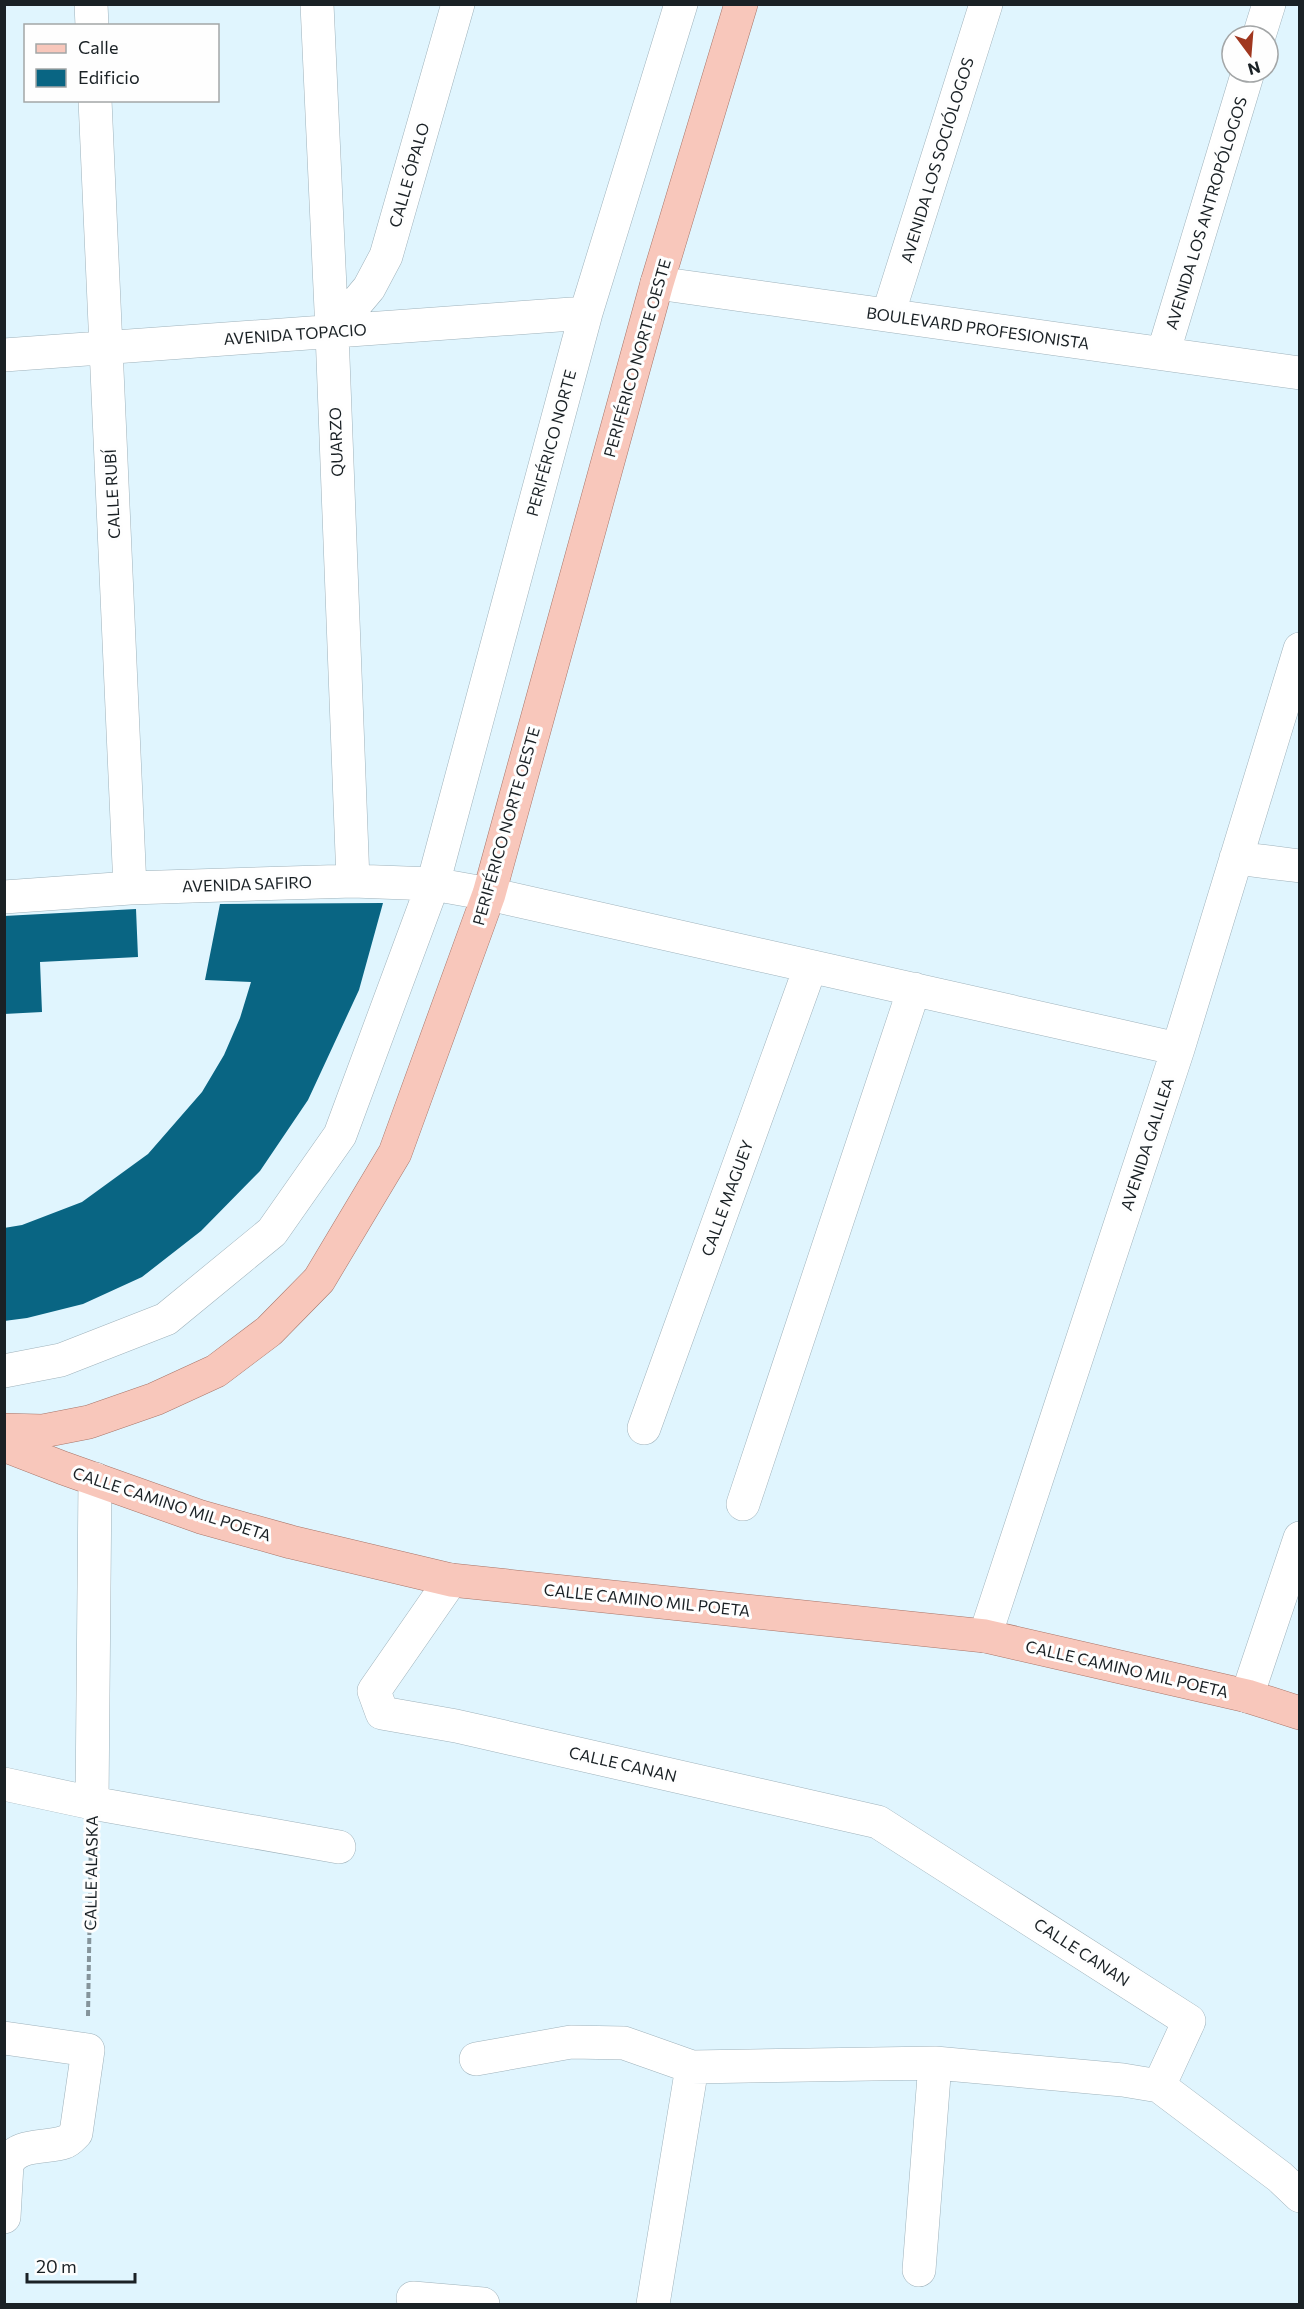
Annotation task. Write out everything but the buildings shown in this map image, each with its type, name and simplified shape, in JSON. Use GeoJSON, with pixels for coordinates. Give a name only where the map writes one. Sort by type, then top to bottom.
{"type":"FeatureCollection","features":[{"type":"Feature","properties":{"kind":"main road","name":"PERIFÉRICO NORTE OESTE"},"geometry":{"type":"LineString","coordinates":[[4,1430],[44,1431],[89,1422],[155,1398],[216,1371],[269,1331],[319,1280],[395,1153],[489,894],[657,282],[741,4]]}},
{"type":"Feature","properties":{"kind":"main road","name":"CALLE CAMINO MIL POETA"},"geometry":{"type":"LineString","coordinates":[[4,1445],[201,1517],[291,1542],[451,1580],[985,1636],[1247,1696],[1299,1713]]}},
{"type":"Feature","properties":{"kind":"street"},"geometry":{"type":"LineString","coordinates":[[91,4],[92,24]]}},
{"type":"Feature","properties":{"kind":"street","name":"QUARZO"},"geometry":{"type":"LineString","coordinates":[[317,4],[353,880]]}},
{"type":"Feature","properties":{"kind":"street","name":"CALLE ÓPALO"},"geometry":{"type":"LineString","coordinates":[[332,332],[369,288],[386,256],[458,4]]}},
{"type":"Feature","properties":{"kind":"street","name":"PERIFÉRICO NORTE"},"geometry":{"type":"LineString","coordinates":[[4,1371],[61,1360],[166,1319],[272,1232],[340,1135],[433,884],[586,313],[681,4]]}},
{"type":"Feature","properties":{"kind":"street","name":"AVENIDA LOS SOCIÓLOGOS"},"geometry":{"type":"LineString","coordinates":[[888,315],[986,4]]}},
{"type":"Feature","properties":{"kind":"street"},"geometry":{"type":"LineString","coordinates":[[1263,24],[1269,4]]}},
{"type":"Feature","properties":{"kind":"street","name":"AVENIDA LOS ANTROPÓLOGOS"},"geometry":{"type":"LineString","coordinates":[[1163,354],[1244,84]]}},
{"type":"Feature","properties":{"kind":"street","name":"CALLE RUBÍ"},"geometry":{"type":"LineString","coordinates":[[95,102],[130,888]]}},
{"type":"Feature","properties":{"kind":"street","name":"BOULEVARD PROFESIONISTA"},"geometry":{"type":"LineString","coordinates":[[657,282],[1299,373]]}},
{"type":"Feature","properties":{"kind":"street","name":"AVENIDA TOPACIO"},"geometry":{"type":"LineString","coordinates":[[4,355],[586,313]]}},
{"type":"Feature","properties":{"kind":"street","name":"AVENIDA GALILEA"},"geometry":{"type":"LineString","coordinates":[[985,1636],[1178,1049],[1299,649]]}},
{"type":"Feature","properties":{"kind":"street"},"geometry":{"type":"LineString","coordinates":[[1236,858],[1299,866]]}},
{"type":"Feature","properties":{"kind":"street","name":"AVENIDA SAFIRO"},"geometry":{"type":"LineString","coordinates":[[4,897],[130,888],[353,880],[433,884],[489,894],[1178,1049]]}},
{"type":"Feature","properties":{"kind":"street","name":"CALLE MAGUEY"},"geometry":{"type":"LineString","coordinates":[[644,1428],[810,968]]}},
{"type":"Feature","properties":{"kind":"street"},"geometry":{"type":"LineString","coordinates":[[743,1504],[914,989]]}},
{"type":"Feature","properties":{"kind":"street","name":"CALLE ALASKA"},"geometry":{"type":"LineString","coordinates":[[92,1803],[94,1479]]}},
{"type":"Feature","properties":{"kind":"street"},"geometry":{"type":"LineString","coordinates":[[1247,1696],[1299,1539]]}},
{"type":"Feature","properties":{"kind":"street","name":"CALLE CANAN"},"geometry":{"type":"LineString","coordinates":[[451,1580],[374,1691],[382,1713],[456,1726],[878,1822],[1189,2021],[1159,2086]]}},
{"type":"Feature","properties":{"kind":"street"},"geometry":{"type":"LineString","coordinates":[[4,1784],[92,1803],[339,1847]]}},
{"type":"Feature","properties":{"kind":"street"},"geometry":{"type":"LineString","coordinates":[[4,2038],[88,2050],[76,2133],[67,2142],[28,2148],[11,2156],[7,2163],[4,2217]]}},
{"type":"Feature","properties":{"kind":"street"},"geometry":{"type":"LineString","coordinates":[[476,2059],[572,2042],[624,2043],[692,2067],[935,2063],[1123,2080],[1159,2086],[1280,2177],[1299,2196]]}},
{"type":"Feature","properties":{"kind":"street"},"geometry":{"type":"LineString","coordinates":[[919,2270],[935,2063]]}},
{"type":"Feature","properties":{"kind":"street"},"geometry":{"type":"LineString","coordinates":[[653,2304],[692,2067]]}},
{"type":"Feature","properties":{"kind":"street"},"geometry":{"type":"LineString","coordinates":[[413,2298],[483,2304]]}},
{"type":"Feature","properties":{"kind":"path","name":"CALLE ALASKA"},"geometry":{"type":"LineString","coordinates":[[88,2050],[92,1803]]}}]}
